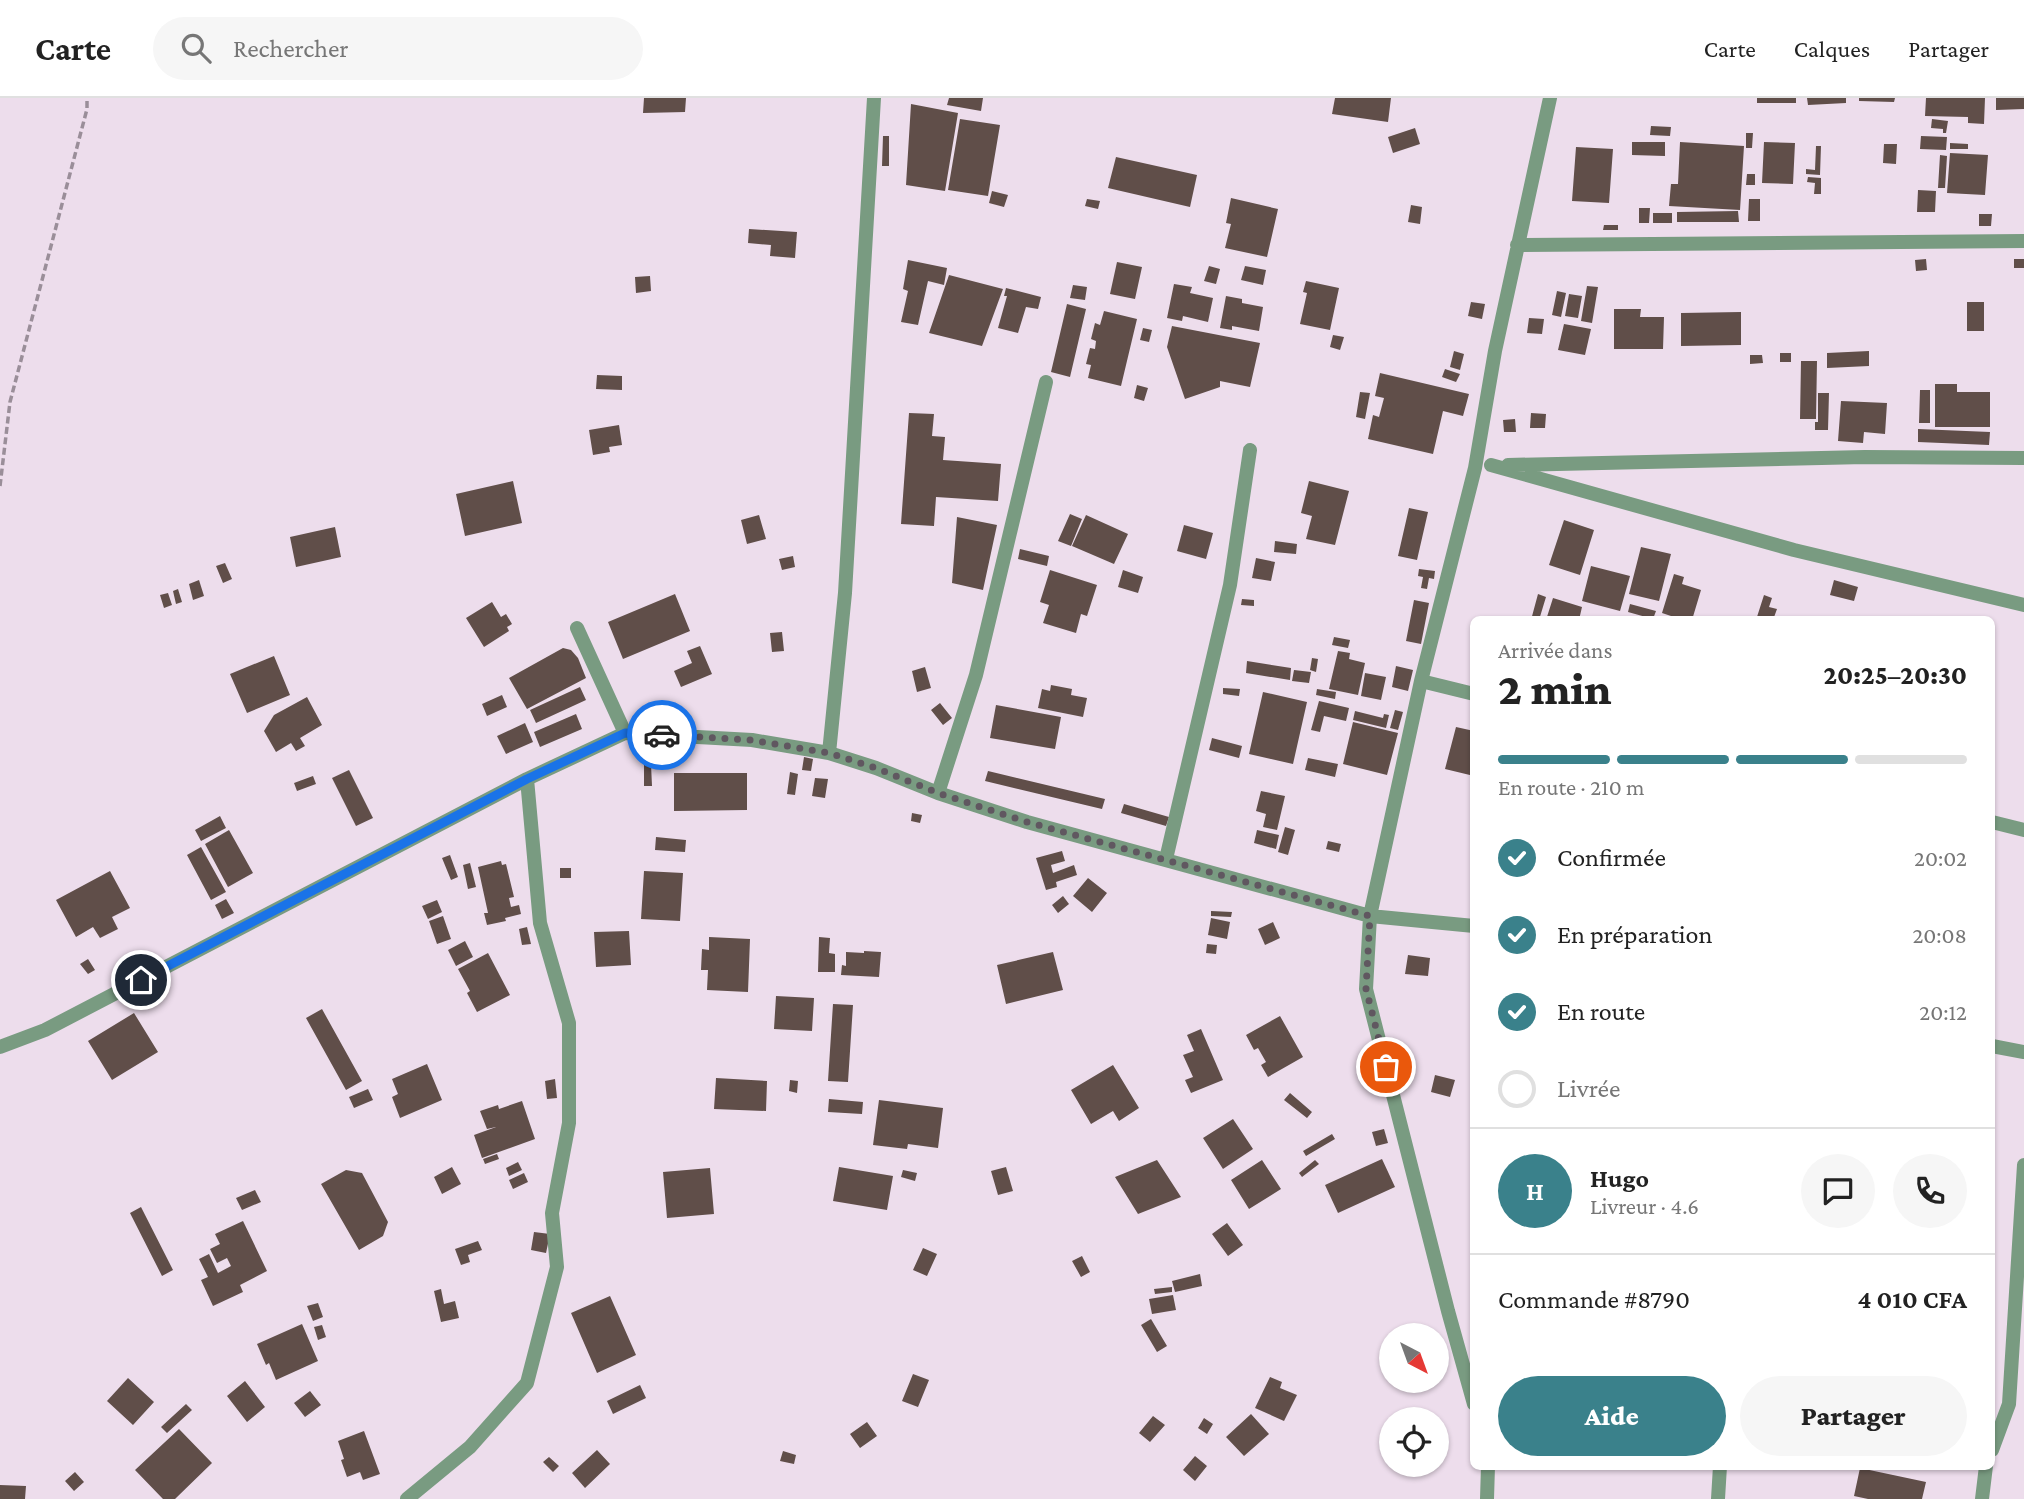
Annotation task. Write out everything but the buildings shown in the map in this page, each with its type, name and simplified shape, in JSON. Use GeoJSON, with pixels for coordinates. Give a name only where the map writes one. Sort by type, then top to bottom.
{"type":"FeatureCollection","features":[{"type":"Feature","properties":{"kind":"street"},"geometry":{"type":"LineString","coordinates":[[829,753],[845,593],[874,98]]}},
{"type":"Feature","properties":{"kind":"street"},"geometry":{"type":"LineString","coordinates":[[1470,1390],[1366,989],[1370,916],[1421,681],[1475,468],[1495,351],[1550,98]]}},
{"type":"Feature","properties":{"kind":"street"},"geometry":{"type":"LineString","coordinates":[[1517,245],[2024,241]]}},
{"type":"Feature","properties":{"kind":"street"},"geometry":{"type":"LineString","coordinates":[[938,793],[976,675],[1045,382]]}},
{"type":"Feature","properties":{"kind":"street"},"geometry":{"type":"LineString","coordinates":[[1166,859],[1230,585],[1250,450]]}},
{"type":"Feature","properties":{"kind":"street"},"geometry":{"type":"LineString","coordinates":[[1475,468],[1865,457],[2024,458]]}},
{"type":"Feature","properties":{"kind":"street"},"geometry":{"type":"LineString","coordinates":[[1492,466],[1794,550],[2024,605]]}},
{"type":"Feature","properties":{"kind":"street"},"geometry":{"type":"LineString","coordinates":[[577,628],[625,733]]}},
{"type":"Feature","properties":{"kind":"street"},"geometry":{"type":"LineString","coordinates":[[1421,681],[1470,693]]}},
{"type":"Feature","properties":{"kind":"street"},"geometry":{"type":"LineString","coordinates":[[0,1047],[45,1030],[527,779],[625,733],[751,740],[829,753],[1027,822],[1370,916],[1470,926]]}},
{"type":"Feature","properties":{"kind":"street"},"geometry":{"type":"LineString","coordinates":[[407,1499],[470,1447],[527,1383],[557,1267],[552,1213],[569,1123],[569,1023],[540,923],[527,779]]}},
{"type":"Feature","properties":{"kind":"street"},"geometry":{"type":"LineString","coordinates":[[1995,823],[2024,830]]}},
{"type":"Feature","properties":{"kind":"street"},"geometry":{"type":"LineString","coordinates":[[1995,1047],[2024,1052]]}},
{"type":"Feature","properties":{"kind":"street"},"geometry":{"type":"LineString","coordinates":[[1995,1442],[2009,1404],[2024,1165]]}},
{"type":"Feature","properties":{"kind":"street"},"geometry":{"type":"LineString","coordinates":[[1487,1499],[1488,1470]]}},
{"type":"Feature","properties":{"kind":"street"},"geometry":{"type":"LineString","coordinates":[[1718,1499],[1720,1470]]}},
{"type":"Feature","properties":{"kind":"street"},"geometry":{"type":"LineString","coordinates":[[1982,1499],[1986,1470]]}},
{"type":"Feature","properties":{"kind":"path"},"geometry":{"type":"LineString","coordinates":[[0,486],[10,402],[87,109],[87,98]]}},
{"type":"Feature","properties":{"kind":"way so far"},"geometry":{"type":"LineString","coordinates":[[662,735],[751,740],[829,753],[1027,822],[1370,916],[1366,989],[1386,1067]]}},
{"type":"Feature","properties":{"kind":"route"},"geometry":{"type":"LineString","coordinates":[[141,980],[527,779],[625,733],[662,735]]}}]}
